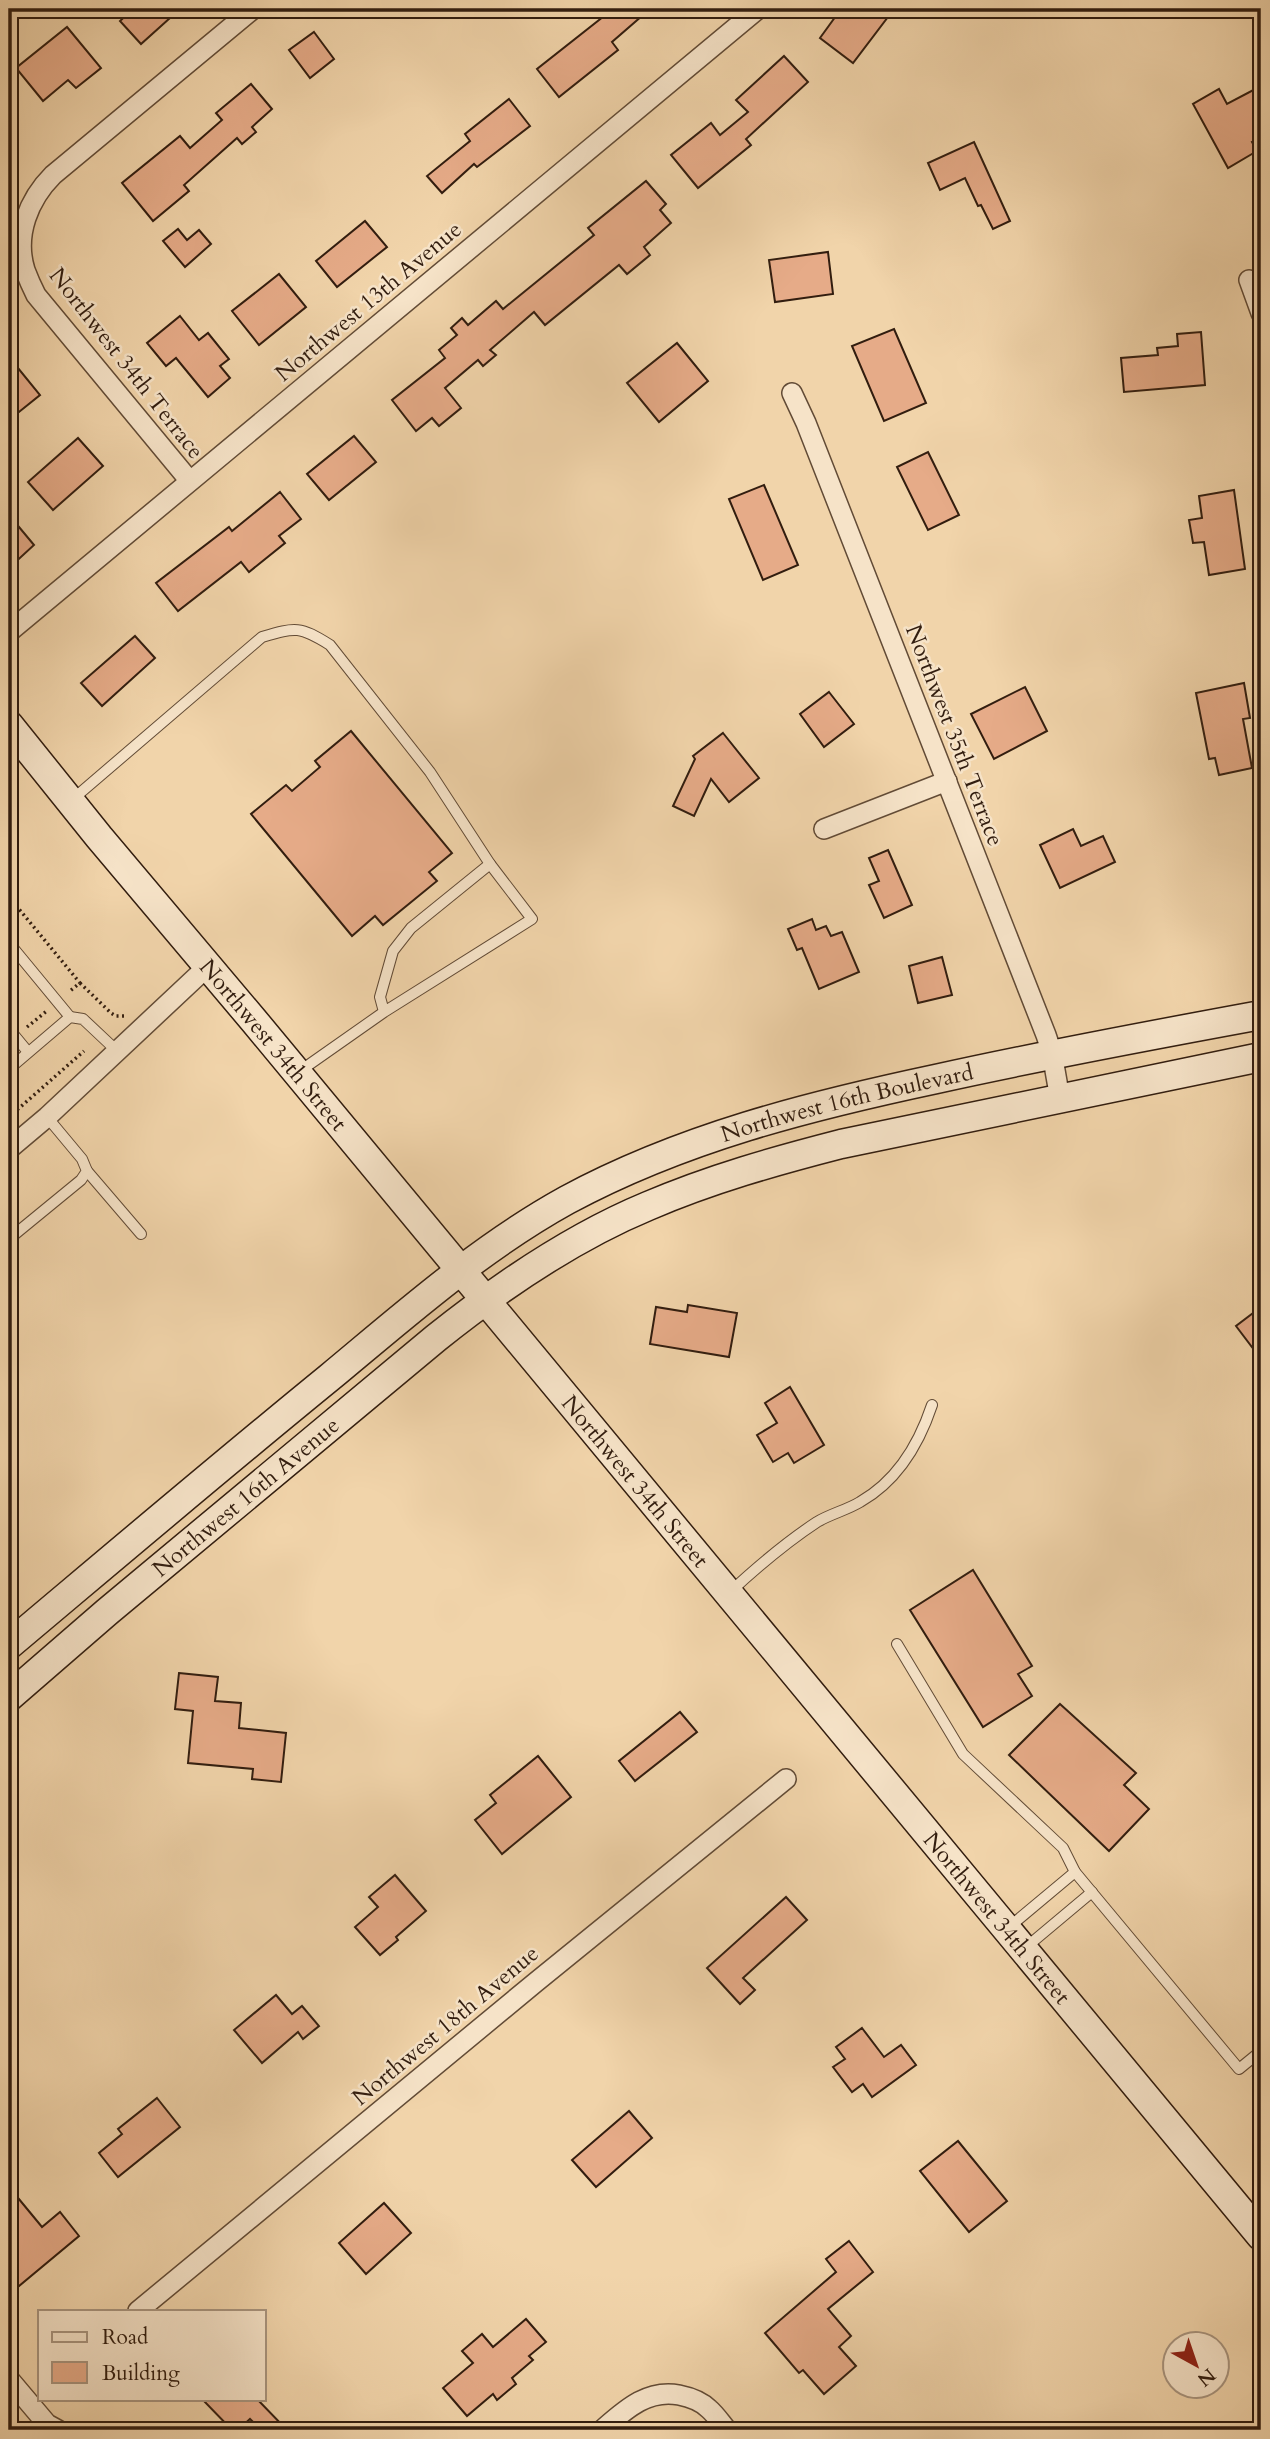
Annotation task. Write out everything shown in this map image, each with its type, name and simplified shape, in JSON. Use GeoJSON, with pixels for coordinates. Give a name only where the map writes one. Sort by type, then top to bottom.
{"type":"FeatureCollection","features":[{"type":"Feature","properties":{"kind":"main road","name":"Northwest 34th Street"},"geometry":{"type":"LineString","coordinates":[[9,725],[70,802],[1261,2236]]}},
{"type":"Feature","properties":{"kind":"main road","name":"Northwest 16th Boulevard"},"geometry":{"type":"LineString","coordinates":[[459,1269],[566,1201],[633,1168],[707,1139],[766,1120],[831,1102],[1052,1053],[1261,1015]]}},
{"type":"Feature","properties":{"kind":"main road","name":"Northwest 16th Boulevard"},"geometry":{"type":"LineString","coordinates":[[484,1300],[583,1238],[646,1207],[711,1181],[841,1144],[1261,1057]]}},
{"type":"Feature","properties":{"kind":"main road","name":"Northwest 16th Avenue"},"geometry":{"type":"LineString","coordinates":[[9,1645],[459,1269]]}},
{"type":"Feature","properties":{"kind":"main road","name":"Northwest 16th Avenue"},"geometry":{"type":"LineString","coordinates":[[9,1697],[107,1612],[484,1300]]}},
{"type":"Feature","properties":{"kind":"main road"},"geometry":{"type":"LineString","coordinates":[[81,1584],[107,1612]]}},
{"type":"Feature","properties":{"kind":"street","name":"Northwest 34th Terrace"},"geometry":{"type":"LineString","coordinates":[[189,481],[36,295],[24,269],[23,234],[28,209],[40,188],[53,175],[253,9]]}},
{"type":"Feature","properties":{"kind":"street","name":"Northwest 13th Avenue"},"geometry":{"type":"LineString","coordinates":[[9,632],[758,9]]}},
{"type":"Feature","properties":{"kind":"street"},"geometry":{"type":"LineString","coordinates":[[1249,280],[1261,313]]}},
{"type":"Feature","properties":{"kind":"street","name":"Northwest 35th Terrace"},"geometry":{"type":"LineString","coordinates":[[792,393],[947,780],[1052,1053],[1060,1099]]}},
{"type":"Feature","properties":{"kind":"street"},"geometry":{"type":"LineString","coordinates":[[824,829],[947,780]]}},
{"type":"Feature","properties":{"kind":"street"},"geometry":{"type":"LineString","coordinates":[[9,1149],[47,1117],[208,966]]}},
{"type":"Feature","properties":{"kind":"street","name":"Northwest 18th Avenue"},"geometry":{"type":"LineString","coordinates":[[139,2310],[786,1779]]}},
{"type":"Feature","properties":{"kind":"street"},"geometry":{"type":"LineString","coordinates":[[9,2379],[34,2398],[47,2424],[58,2430]]}},
{"type":"Feature","properties":{"kind":"street"},"geometry":{"type":"LineString","coordinates":[[602,2430],[629,2406],[652,2395],[670,2393],[702,2404],[727,2430]]}},
{"type":"Feature","properties":{"kind":"lane"},"geometry":{"type":"LineString","coordinates":[[70,802],[262,637],[290,629],[307,631],[330,645],[430,772],[490,864],[532,919],[384,1012],[296,1073]]}},
{"type":"Feature","properties":{"kind":"lane"},"geometry":{"type":"LineString","coordinates":[[384,1012],[380,997],[393,951],[411,928],[490,864]]}},
{"type":"Feature","properties":{"kind":"lane"},"geometry":{"type":"LineString","coordinates":[[9,943],[71,1017],[83,1019],[117,1051]]}},
{"type":"Feature","properties":{"kind":"lane"},"geometry":{"type":"LineString","coordinates":[[9,1069],[71,1017]]}},
{"type":"Feature","properties":{"kind":"lane"},"geometry":{"type":"LineString","coordinates":[[9,1029],[28,1052]]}},
{"type":"Feature","properties":{"kind":"lane"},"geometry":{"type":"LineString","coordinates":[[47,1117],[82,1159],[87,1171],[141,1234]]}},
{"type":"Feature","properties":{"kind":"lane"},"geometry":{"type":"LineString","coordinates":[[9,1239],[81,1180],[87,1171]]}},
{"type":"Feature","properties":{"kind":"lane"},"geometry":{"type":"LineString","coordinates":[[729,1593],[762,1563],[819,1521],[862,1501],[899,1471],[923,1432],[932,1405]]}},
{"type":"Feature","properties":{"kind":"lane"},"geometry":{"type":"LineString","coordinates":[[897,1644],[963,1754],[1063,1848],[1075,1872],[1239,2069],[1261,2052]]}},
{"type":"Feature","properties":{"kind":"lane"},"geometry":{"type":"LineString","coordinates":[[1015,1939],[1075,1872]]}},
{"type":"Feature","properties":{"kind":"lane"},"geometry":{"type":"LineString","coordinates":[[1015,1939],[1091,1892]]}},
{"type":"Feature","properties":{"kind":"path"},"geometry":{"type":"LineString","coordinates":[[9,1117],[126,1016],[111,1013],[80,983]]}},
{"type":"Feature","properties":{"kind":"building"},"geometry":{"type":"Polygon","coordinates":[[[133,9],[180,9],[141,44],[120,21],[133,9]]]}},
{"type":"Feature","properties":{"kind":"building"},"geometry":{"type":"Polygon","coordinates":[[[613,9],[650,9],[612,42],[618,50],[559,97],[537,69],[613,9]]]}},
{"type":"Feature","properties":{"kind":"building"},"geometry":{"type":"Polygon","coordinates":[[[841,9],[894,9],[853,63],[820,38],[841,9]]]}},
{"type":"Feature","properties":{"kind":"building"},"geometry":{"type":"Polygon","coordinates":[[[67,27],[101,68],[76,88],[68,80],[43,101],[16,68],[67,27]]]}},
{"type":"Feature","properties":{"kind":"building"},"geometry":{"type":"Polygon","coordinates":[[[314,32],[334,59],[310,78],[289,50],[314,32]]]}},
{"type":"Feature","properties":{"kind":"building"},"geometry":{"type":"Polygon","coordinates":[[[784,56],[808,82],[746,139],[751,145],[698,188],[671,155],[711,123],[720,135],[748,112],[736,100],[784,56]]]}},
{"type":"Feature","properties":{"kind":"building"},"geometry":{"type":"Polygon","coordinates":[[[251,84],[272,109],[252,127],[256,132],[242,144],[237,138],[184,185],[189,191],[153,221],[122,183],[180,136],[190,148],[222,120],[216,113],[251,84]]]}},
{"type":"Feature","properties":{"kind":"building"},"geometry":{"type":"Polygon","coordinates":[[[1261,86],[1261,138],[1252,142],[1257,151],[1228,168],[1193,104],[1219,89],[1227,104],[1261,86]]]}},
{"type":"Feature","properties":{"kind":"building"},"geometry":{"type":"Polygon","coordinates":[[[509,99],[530,126],[477,167],[474,164],[442,193],[427,176],[470,141],[465,134],[509,99]]]}},
{"type":"Feature","properties":{"kind":"building"},"geometry":{"type":"Polygon","coordinates":[[[974,142],[1010,221],[993,229],[965,178],[940,190],[928,163],[974,142]]]}},
{"type":"Feature","properties":{"kind":"building"},"geometry":{"type":"Polygon","coordinates":[[[646,181],[666,204],[660,210],[671,223],[644,247],[650,255],[627,274],[619,265],[545,325],[534,312],[490,350],[496,355],[483,366],[478,360],[445,388],[461,408],[439,426],[432,418],[416,431],[392,400],[445,358],[439,350],[457,335],[451,328],[462,318],[468,325],[496,301],[503,309],[594,235],[588,228],[646,181]]]}},
{"type":"Feature","properties":{"kind":"building"},"geometry":{"type":"Polygon","coordinates":[[[365,221],[387,247],[337,287],[316,261],[365,221]]]}},
{"type":"Feature","properties":{"kind":"building"},"geometry":{"type":"Polygon","coordinates":[[[178,229],[187,240],[199,230],[211,244],[185,267],[163,241],[178,229]]]}},
{"type":"Feature","properties":{"kind":"building"},"geometry":{"type":"Polygon","coordinates":[[[828,252],[833,294],[775,302],[769,260],[828,252]]]}},
{"type":"Feature","properties":{"kind":"building"},"geometry":{"type":"Polygon","coordinates":[[[279,274],[306,307],[259,345],[232,311],[279,274]]]}},
{"type":"Feature","properties":{"kind":"building"},"geometry":{"type":"Polygon","coordinates":[[[180,316],[199,340],[208,333],[229,359],[220,366],[230,378],[208,397],[176,358],[166,366],[147,343],[180,316]]]}},
{"type":"Feature","properties":{"kind":"building"},"geometry":{"type":"Polygon","coordinates":[[[894,329],[926,403],[884,421],[852,346],[894,329]]]}},
{"type":"Feature","properties":{"kind":"building"},"geometry":{"type":"Polygon","coordinates":[[[1201,332],[1205,385],[1124,392],[1121,358],[1158,355],[1157,348],[1178,346],[1177,334],[1201,332]]]}},
{"type":"Feature","properties":{"kind":"building"},"geometry":{"type":"Polygon","coordinates":[[[677,343],[708,381],[659,422],[627,383],[677,343]]]}},
{"type":"Feature","properties":{"kind":"building"},"geometry":{"type":"Polygon","coordinates":[[[9,357],[40,395],[9,420],[9,357]]]}},
{"type":"Feature","properties":{"kind":"building"},"geometry":{"type":"Polygon","coordinates":[[[354,436],[376,462],[329,500],[307,474],[354,436]]]}},
{"type":"Feature","properties":{"kind":"building"},"geometry":{"type":"Polygon","coordinates":[[[78,438],[103,466],[53,510],[28,482],[78,438]]]}},
{"type":"Feature","properties":{"kind":"building"},"geometry":{"type":"Polygon","coordinates":[[[928,452],[959,515],[928,530],[897,467],[928,452]]]}},
{"type":"Feature","properties":{"kind":"building"},"geometry":{"type":"Polygon","coordinates":[[[764,485],[798,565],[763,580],[729,499],[764,485]]]}},
{"type":"Feature","properties":{"kind":"building"},"geometry":{"type":"Polygon","coordinates":[[[1234,490],[1245,569],[1209,575],[1204,542],[1193,543],[1189,520],[1202,518],[1199,496],[1234,490]]]}},
{"type":"Feature","properties":{"kind":"building"},"geometry":{"type":"Polygon","coordinates":[[[280,492],[301,519],[279,536],[285,543],[249,572],[241,562],[178,611],[156,583],[229,527],[232,531],[280,492]]]}},
{"type":"Feature","properties":{"kind":"building"},"geometry":{"type":"Polygon","coordinates":[[[9,515],[34,545],[9,568],[9,515]]]}},
{"type":"Feature","properties":{"kind":"building"},"geometry":{"type":"Polygon","coordinates":[[[135,636],[155,658],[102,706],[81,683],[135,636]]]}},
{"type":"Feature","properties":{"kind":"building"},"geometry":{"type":"Polygon","coordinates":[[[1244,683],[1250,718],[1243,719],[1252,768],[1219,775],[1215,758],[1209,759],[1196,693],[1244,683]]]}},
{"type":"Feature","properties":{"kind":"building"},"geometry":{"type":"Polygon","coordinates":[[[1025,687],[1047,731],[994,759],[971,714],[1025,687]]]}},
{"type":"Feature","properties":{"kind":"building"},"geometry":{"type":"Polygon","coordinates":[[[829,692],[854,724],[824,747],[800,714],[829,692]]]}},
{"type":"Feature","properties":{"kind":"building"},"geometry":{"type":"Polygon","coordinates":[[[351,731],[452,853],[429,872],[437,881],[383,925],[375,916],[352,936],[251,814],[286,785],[292,791],[320,767],[315,761],[351,731]]]}},
{"type":"Feature","properties":{"kind":"building"},"geometry":{"type":"Polygon","coordinates":[[[723,733],[759,778],[729,802],[711,779],[694,816],[673,806],[695,759],[693,756],[723,733]]]}},
{"type":"Feature","properties":{"kind":"building"},"geometry":{"type":"Polygon","coordinates":[[[1073,829],[1081,846],[1103,836],[1115,862],[1060,888],[1040,845],[1073,829]]]}},
{"type":"Feature","properties":{"kind":"building"},"geometry":{"type":"Polygon","coordinates":[[[888,850],[912,905],[884,918],[869,885],[879,881],[869,858],[888,850]]]}},
{"type":"Feature","properties":{"kind":"building"},"geometry":{"type":"Polygon","coordinates":[[[812,919],[816,930],[826,926],[831,936],[842,932],[859,972],[819,989],[802,948],[797,950],[788,929],[812,919]]]}},
{"type":"Feature","properties":{"kind":"building"},"geometry":{"type":"Polygon","coordinates":[[[942,957],[952,995],[918,1003],[909,966],[942,957]]]}},
{"type":"Feature","properties":{"kind":"building"},"geometry":{"type":"Polygon","coordinates":[[[688,1305],[737,1313],[729,1357],[650,1344],[656,1307],[687,1312],[688,1305]]]}},
{"type":"Feature","properties":{"kind":"building"},"geometry":{"type":"Polygon","coordinates":[[[1261,1307],[1261,1359],[1236,1326],[1261,1307]]]}},
{"type":"Feature","properties":{"kind":"building"},"geometry":{"type":"Polygon","coordinates":[[[790,1387],[824,1445],[794,1463],[788,1453],[773,1462],[757,1435],[777,1423],[765,1403],[790,1387]]]}},
{"type":"Feature","properties":{"kind":"building"},"geometry":{"type":"Polygon","coordinates":[[[973,1570],[1032,1666],[1018,1674],[1032,1696],[983,1727],[910,1610],[973,1570]]]}},
{"type":"Feature","properties":{"kind":"building"},"geometry":{"type":"Polygon","coordinates":[[[179,1673],[218,1677],[215,1701],[241,1703],[239,1728],[286,1733],[281,1782],[252,1779],[253,1769],[188,1763],[193,1711],[175,1709],[179,1673]]]}},
{"type":"Feature","properties":{"kind":"building"},"geometry":{"type":"Polygon","coordinates":[[[1060,1704],[1136,1773],[1124,1785],[1149,1809],[1109,1851],[1009,1755],[1060,1704]]]}},
{"type":"Feature","properties":{"kind":"building"},"geometry":{"type":"Polygon","coordinates":[[[680,1712],[697,1732],[635,1781],[619,1761],[680,1712]]]}},
{"type":"Feature","properties":{"kind":"building"},"geometry":{"type":"Polygon","coordinates":[[[538,1756],[571,1797],[502,1854],[475,1820],[496,1803],[490,1795],[538,1756]]]}},
{"type":"Feature","properties":{"kind":"building"},"geometry":{"type":"Polygon","coordinates":[[[395,1875],[426,1911],[380,1955],[355,1927],[378,1907],[369,1897],[395,1875]]]}},
{"type":"Feature","properties":{"kind":"building"},"geometry":{"type":"Polygon","coordinates":[[[786,1897],[807,1920],[743,1978],[755,1990],[740,2004],[707,1968],[786,1897]]]}},
{"type":"Feature","properties":{"kind":"building"},"geometry":{"type":"Polygon","coordinates":[[[276,1995],[292,2014],[302,2006],[319,2026],[303,2039],[298,2032],[262,2063],[234,2030],[276,1995]]]}},
{"type":"Feature","properties":{"kind":"building"},"geometry":{"type":"Polygon","coordinates":[[[862,2028],[884,2057],[901,2045],[916,2065],[872,2097],[863,2084],[852,2092],[833,2067],[845,2059],[836,2047],[862,2028]]]}},
{"type":"Feature","properties":{"kind":"building"},"geometry":{"type":"Polygon","coordinates":[[[157,2098],[180,2127],[118,2177],[99,2153],[122,2134],[118,2129],[157,2098]]]}},
{"type":"Feature","properties":{"kind":"building"},"geometry":{"type":"Polygon","coordinates":[[[629,2111],[652,2138],[596,2187],[572,2160],[629,2111]]]}},
{"type":"Feature","properties":{"kind":"building"},"geometry":{"type":"Polygon","coordinates":[[[958,2141],[1007,2201],[969,2232],[920,2171],[958,2141]]]}},
{"type":"Feature","properties":{"kind":"building"},"geometry":{"type":"Polygon","coordinates":[[[9,2187],[42,2227],[60,2212],[79,2236],[19,2286],[9,2273],[9,2187]]]}},
{"type":"Feature","properties":{"kind":"building"},"geometry":{"type":"Polygon","coordinates":[[[384,2203],[411,2233],[366,2274],[339,2243],[384,2203]]]}},
{"type":"Feature","properties":{"kind":"building"},"geometry":{"type":"Polygon","coordinates":[[[849,2241],[873,2272],[828,2309],[851,2336],[839,2347],[856,2366],[824,2394],[803,2370],[799,2373],[765,2333],[836,2272],[826,2259],[849,2241]]]}},
{"type":"Feature","properties":{"kind":"building"},"geometry":{"type":"Polygon","coordinates":[[[526,2319],[546,2342],[529,2356],[533,2360],[512,2378],[516,2384],[497,2400],[493,2394],[467,2416],[443,2388],[473,2363],[462,2351],[482,2334],[493,2347],[526,2319]]]}},
{"type":"Feature","properties":{"kind":"building"},"geometry":{"type":"Polygon","coordinates":[[[203,2400],[258,2400],[287,2430],[261,2430],[250,2419],[238,2430],[232,2430],[203,2400]]]}}]}
